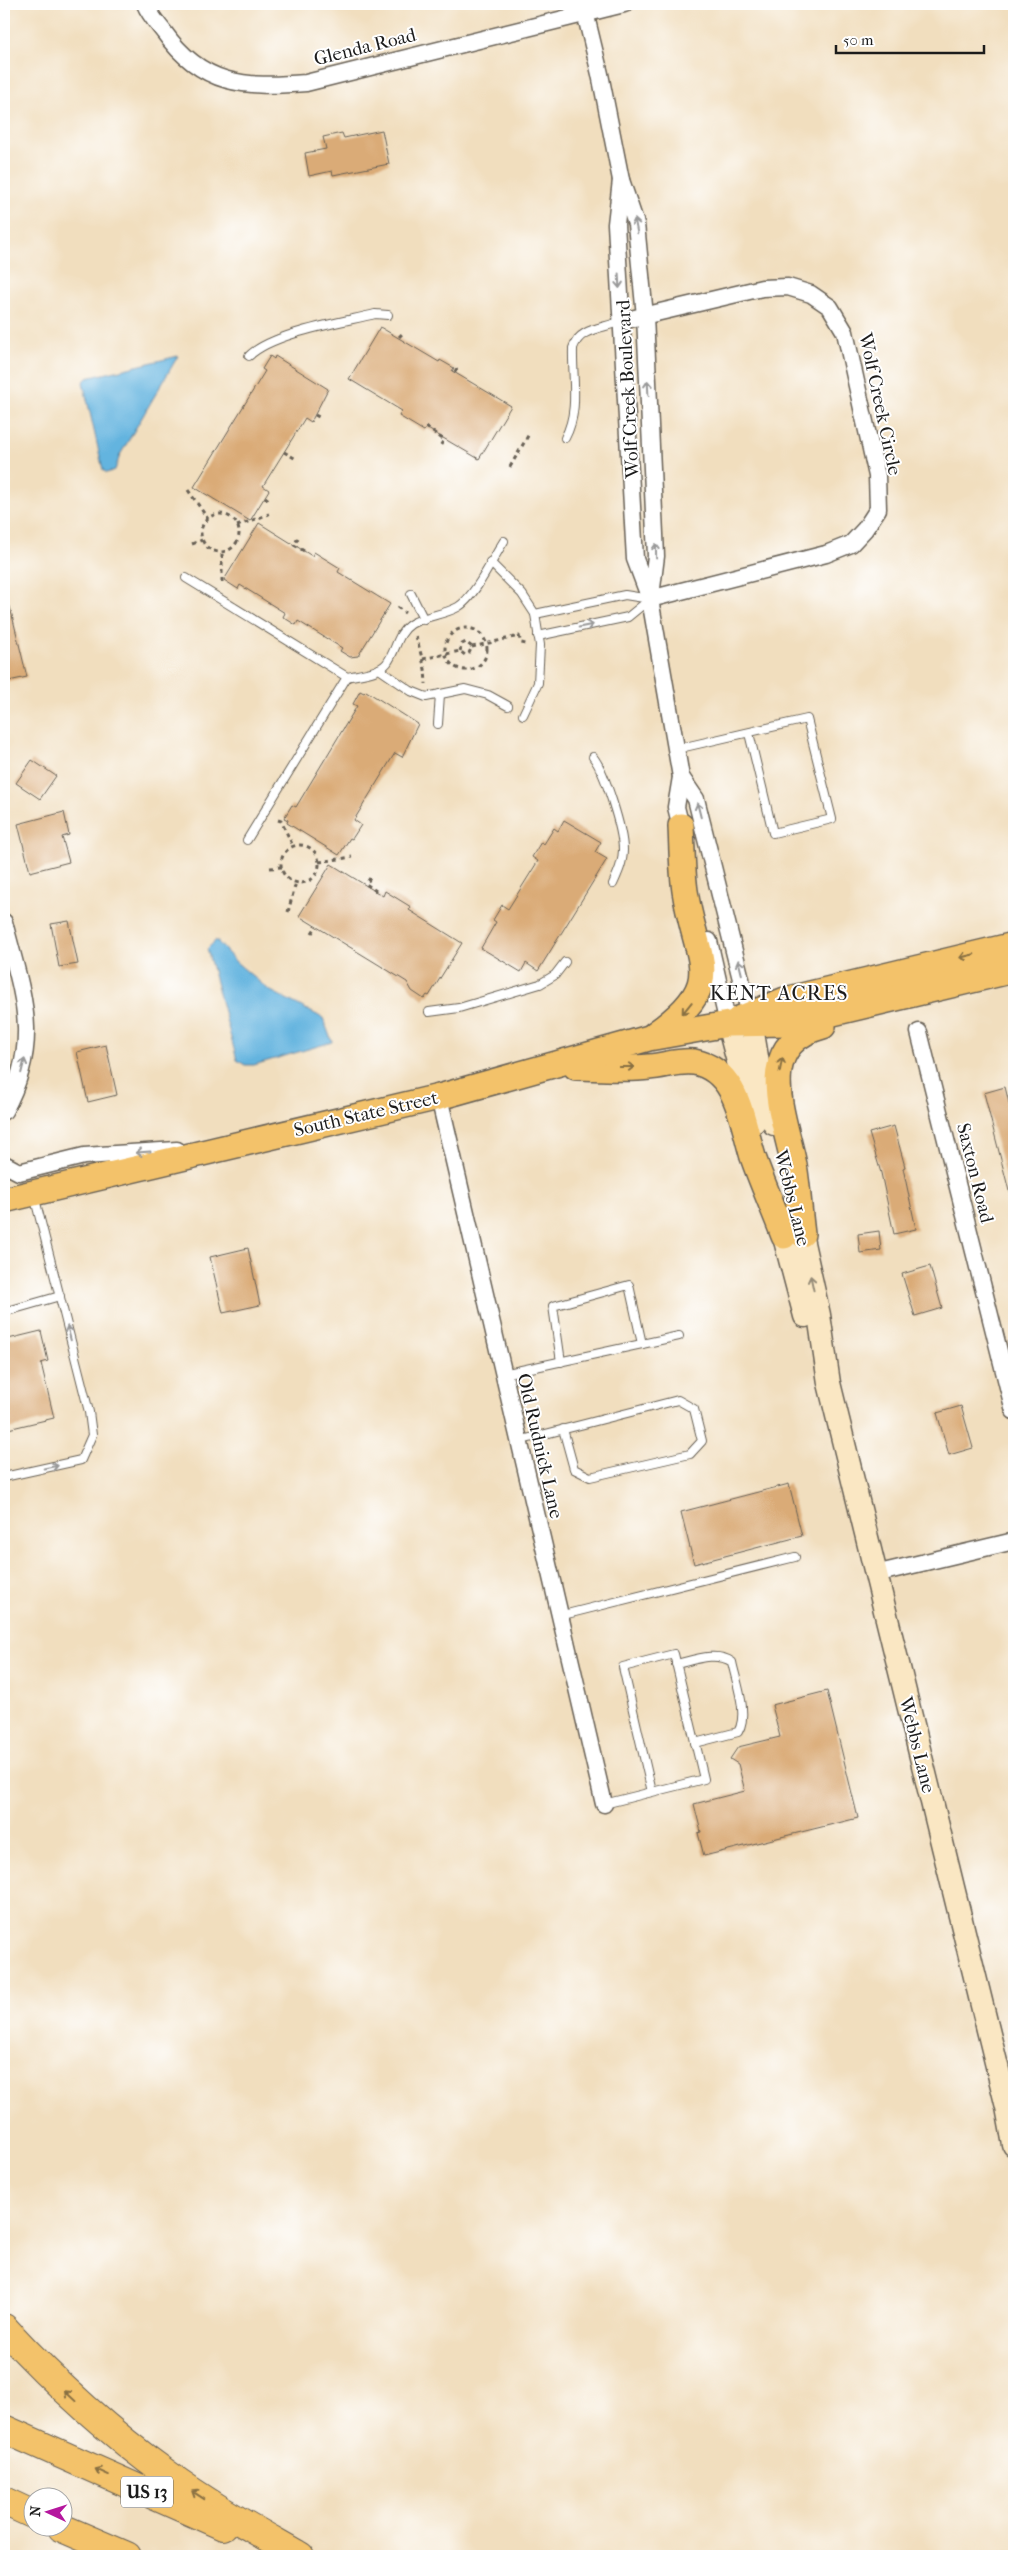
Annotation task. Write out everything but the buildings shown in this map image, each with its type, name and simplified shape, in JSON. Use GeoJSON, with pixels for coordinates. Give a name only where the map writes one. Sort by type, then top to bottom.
{"type":"FeatureCollection","features":[{"type":"Feature","properties":{"kind":"highway"},"geometry":{"type":"LineString","coordinates":[[4,2328],[44,2372],[115,2434],[176,2480],[300,2556]]}},
{"type":"Feature","properties":{"kind":"highway","name":"US 13"},"geometry":{"type":"LineString","coordinates":[[4,2429],[290,2556]]}},
{"type":"Feature","properties":{"kind":"highway"},"geometry":{"type":"LineString","coordinates":[[4,2501],[22,2509]]}},
{"type":"Feature","properties":{"kind":"highway"},"geometry":{"type":"LineString","coordinates":[[72,2532],[127,2556]]}},
{"type":"Feature","properties":{"kind":"main road"},"geometry":{"type":"LineString","coordinates":[[649,1038],[689,1007],[697,994],[703,968],[685,891],[681,826]]}},
{"type":"Feature","properties":{"kind":"main road","name":"South State Street"},"geometry":{"type":"LineString","coordinates":[[743,1021],[785,1000],[1014,945]]}},
{"type":"Feature","properties":{"kind":"main road"},"geometry":{"type":"LineString","coordinates":[[793,1235],[794,1166],[778,1088],[780,1062],[785,1049],[807,1030],[943,996],[1011,970]]}},
{"type":"Feature","properties":{"kind":"main road","name":"South State Street"},"geometry":{"type":"LineString","coordinates":[[4,1198],[34,1193],[439,1097],[649,1038],[743,1021],[791,1024],[1011,970]]}},
{"type":"Feature","properties":{"kind":"main road"},"geometry":{"type":"LineString","coordinates":[[544,1068],[649,1067],[681,1061],[703,1064],[714,1069],[724,1080],[738,1103],[753,1157],[793,1235]]}},
{"type":"Feature","properties":{"kind":"street","name":"Glenda Road"},"geometry":{"type":"LineString","coordinates":[[145,4],[172,44],[201,71],[238,84],[271,86],[306,83],[584,8],[624,4]]}},
{"type":"Feature","properties":{"kind":"street","name":"Wolf Creek Boulevard"},"geometry":{"type":"LineString","coordinates":[[584,8],[600,74],[621,180],[636,224],[645,316],[656,556],[650,599]]}},
{"type":"Feature","properties":{"kind":"street","name":"Wolf Creek Boulevard"},"geometry":{"type":"LineString","coordinates":[[621,180],[616,224],[635,559],[650,599],[681,777],[676,807],[743,1021]]}},
{"type":"Feature","properties":{"kind":"street","name":"Wolf Creek Circle"},"geometry":{"type":"LineString","coordinates":[[622,321],[762,288],[788,287],[812,294],[830,307],[845,332],[877,476],[878,509],[865,529],[851,544],[826,554],[650,599]]}},
{"type":"Feature","properties":{"kind":"street","name":"Wolf Creek Boulevard"},"geometry":{"type":"LineString","coordinates":[[681,777],[696,799],[743,1021]]}},
{"type":"Feature","properties":{"kind":"street"},"geometry":{"type":"LineString","coordinates":[[4,922],[25,1004],[27,1048],[22,1072],[4,1111]]}},
{"type":"Feature","properties":{"kind":"street","name":"Webbs Lane"},"geometry":{"type":"LineString","coordinates":[[743,1021],[793,1235],[819,1315],[829,1383],[1011,2117],[1014,2145]]}},
{"type":"Feature","properties":{"kind":"street","name":"Saxton Road"},"geometry":{"type":"LineString","coordinates":[[920,1032],[1014,1411]]}},
{"type":"Feature","properties":{"kind":"street","name":"Old Rudnick Lane"},"geometry":{"type":"LineString","coordinates":[[439,1097],[558,1616],[604,1804]]}},
{"type":"Feature","properties":{"kind":"street"},"geometry":{"type":"LineString","coordinates":[[4,1164],[19,1172],[84,1156],[227,1147]]}},
{"type":"Feature","properties":{"kind":"street"},"geometry":{"type":"LineString","coordinates":[[875,1574],[1014,1541]]}},
{"type":"Feature","properties":{"kind":"lane"},"geometry":{"type":"LineString","coordinates":[[249,356],[256,349],[273,340],[375,314],[388,315]]}},
{"type":"Feature","properties":{"kind":"lane"},"geometry":{"type":"LineString","coordinates":[[565,438],[571,426],[574,409],[573,357],[576,339],[589,330],[607,327],[622,321]]}},
{"type":"Feature","properties":{"kind":"lane"},"geometry":{"type":"LineString","coordinates":[[247,840],[347,677],[380,669],[387,664],[397,640],[411,624],[460,606],[469,596],[504,541]]}},
{"type":"Feature","properties":{"kind":"lane"},"geometry":{"type":"LineString","coordinates":[[490,562],[522,594],[535,614],[538,636],[538,683],[523,715]]}},
{"type":"Feature","properties":{"kind":"lane"},"geometry":{"type":"LineString","coordinates":[[186,578],[347,677]]}},
{"type":"Feature","properties":{"kind":"lane"},"geometry":{"type":"LineString","coordinates":[[411,594],[424,620]]}},
{"type":"Feature","properties":{"kind":"lane"},"geometry":{"type":"LineString","coordinates":[[535,614],[625,595],[650,599]]}},
{"type":"Feature","properties":{"kind":"lane"},"geometry":{"type":"LineString","coordinates":[[538,636],[628,617],[650,599]]}},
{"type":"Feature","properties":{"kind":"lane"},"geometry":{"type":"LineString","coordinates":[[380,669],[410,691],[426,696],[465,689],[488,695],[508,706]]}},
{"type":"Feature","properties":{"kind":"lane"},"geometry":{"type":"LineString","coordinates":[[438,724],[440,694]]}},
{"type":"Feature","properties":{"kind":"lane"},"geometry":{"type":"LineString","coordinates":[[676,749],[808,719],[832,819],[774,833],[749,733]]}},
{"type":"Feature","properties":{"kind":"lane"},"geometry":{"type":"LineString","coordinates":[[593,757],[602,768],[623,850],[620,868],[613,884]]}},
{"type":"Feature","properties":{"kind":"lane"},"geometry":{"type":"LineString","coordinates":[[429,1012],[459,1008],[540,984],[555,975],[565,962]]}},
{"type":"Feature","properties":{"kind":"lane"},"geometry":{"type":"LineString","coordinates":[[4,1477],[81,1460],[92,1435],[89,1412],[34,1193]]}},
{"type":"Feature","properties":{"kind":"lane"},"geometry":{"type":"LineString","coordinates":[[562,1362],[553,1306],[629,1285],[642,1344]]}},
{"type":"Feature","properties":{"kind":"lane"},"geometry":{"type":"LineString","coordinates":[[4,1312],[60,1296]]}},
{"type":"Feature","properties":{"kind":"lane"},"geometry":{"type":"LineString","coordinates":[[503,1374],[679,1336]]}},
{"type":"Feature","properties":{"kind":"lane"},"geometry":{"type":"LineString","coordinates":[[518,1441],[563,1429],[678,1400],[694,1409],[702,1441],[690,1454],[590,1477],[574,1469],[563,1429]]}},
{"type":"Feature","properties":{"kind":"lane"},"geometry":{"type":"LineString","coordinates":[[558,1616],[795,1557]]}},
{"type":"Feature","properties":{"kind":"lane"},"geometry":{"type":"LineString","coordinates":[[604,1804],[652,1792],[704,1779],[674,1654],[623,1667],[652,1792]]}},
{"type":"Feature","properties":{"kind":"lane"},"geometry":{"type":"LineString","coordinates":[[676,1664],[715,1656],[724,1656],[732,1662],[743,1714],[742,1725],[738,1732],[695,1743]]}},
{"type":"Feature","properties":{"kind":"path"},"geometry":{"type":"LineString","coordinates":[[455,372],[457,368]]}},
{"type":"Feature","properties":{"kind":"path"},"geometry":{"type":"LineString","coordinates":[[316,415],[321,418]]}},
{"type":"Feature","properties":{"kind":"path"},"geometry":{"type":"LineString","coordinates":[[426,428],[444,440],[440,446]]}},
{"type":"Feature","properties":{"kind":"path"},"geometry":{"type":"LineString","coordinates":[[510,467],[529,434]]}},
{"type":"Feature","properties":{"kind":"path"},"geometry":{"type":"LineString","coordinates":[[284,452],[296,459]]}},
{"type":"Feature","properties":{"kind":"path"},"geometry":{"type":"LineString","coordinates":[[188,490],[208,519]]}},
{"type":"Feature","properties":{"kind":"path"},"geometry":{"type":"LineString","coordinates":[[265,497],[270,501]]}},
{"type":"Feature","properties":{"kind":"path"},"geometry":{"type":"LineString","coordinates":[[237,526],[269,514]]}},
{"type":"Feature","properties":{"kind":"path"},"geometry":{"type":"LineString","coordinates":[[214,515],[227,516],[237,526],[236,542],[228,550],[222,552],[210,550],[202,540],[201,530],[208,519],[214,515]]}},
{"type":"Feature","properties":{"kind":"path"},"geometry":{"type":"LineString","coordinates":[[298,538],[294,545],[304,551]]}},
{"type":"Feature","properties":{"kind":"path"},"geometry":{"type":"LineString","coordinates":[[192,544],[202,540]]}},
{"type":"Feature","properties":{"kind":"path"},"geometry":{"type":"LineString","coordinates":[[222,552],[222,582]]}},
{"type":"Feature","properties":{"kind":"path"},"geometry":{"type":"LineString","coordinates":[[397,607],[404,612],[411,624],[423,659],[426,696]]}},
{"type":"Feature","properties":{"kind":"path"},"geometry":{"type":"LineString","coordinates":[[460,629],[477,632],[486,644],[484,658],[472,669],[455,667],[446,654],[447,640],[460,629]]}},
{"type":"Feature","properties":{"kind":"path"},"geometry":{"type":"LineString","coordinates":[[472,647],[519,636],[521,643]]}},
{"type":"Feature","properties":{"kind":"path"},"geometry":{"type":"LineString","coordinates":[[460,651],[462,644],[466,642],[472,647]]}},
{"type":"Feature","properties":{"kind":"path"},"geometry":{"type":"LineString","coordinates":[[423,659],[460,651],[466,655],[472,647]]}},
{"type":"Feature","properties":{"kind":"path"},"geometry":{"type":"LineString","coordinates":[[278,820],[281,821],[293,846]]}},
{"type":"Feature","properties":{"kind":"path"},"geometry":{"type":"LineString","coordinates":[[293,846],[307,846],[314,851],[318,862],[314,877],[303,882],[296,882],[286,876],[282,867],[283,854],[293,846]]}},
{"type":"Feature","properties":{"kind":"path"},"geometry":{"type":"LineString","coordinates":[[318,862],[352,857]]}},
{"type":"Feature","properties":{"kind":"path"},"geometry":{"type":"LineString","coordinates":[[270,868],[282,867]]}},
{"type":"Feature","properties":{"kind":"path"},"geometry":{"type":"LineString","coordinates":[[370,878],[366,884],[376,891]]}},
{"type":"Feature","properties":{"kind":"path"},"geometry":{"type":"LineString","coordinates":[[288,912],[296,882]]}},
{"type":"Feature","properties":{"kind":"path"},"geometry":{"type":"LineString","coordinates":[[312,933],[316,927]]}},
{"type":"Feature","properties":{"kind":"water"},"geometry":{"type":"Polygon","coordinates":[[[178,356],[120,455],[115,470],[107,473],[103,470],[83,382],[87,378],[178,356]]]}},
{"type":"Feature","properties":{"kind":"water"},"geometry":{"type":"Polygon","coordinates":[[[216,940],[236,962],[269,990],[323,1018],[332,1042],[254,1065],[245,1065],[237,1060],[207,949],[216,940]]]}},
{"type":"Feature","properties":{"kind":"district","name":"KENT ACRES"},"geometry":{"type":"Point","coordinates":[779,993]}}]}
